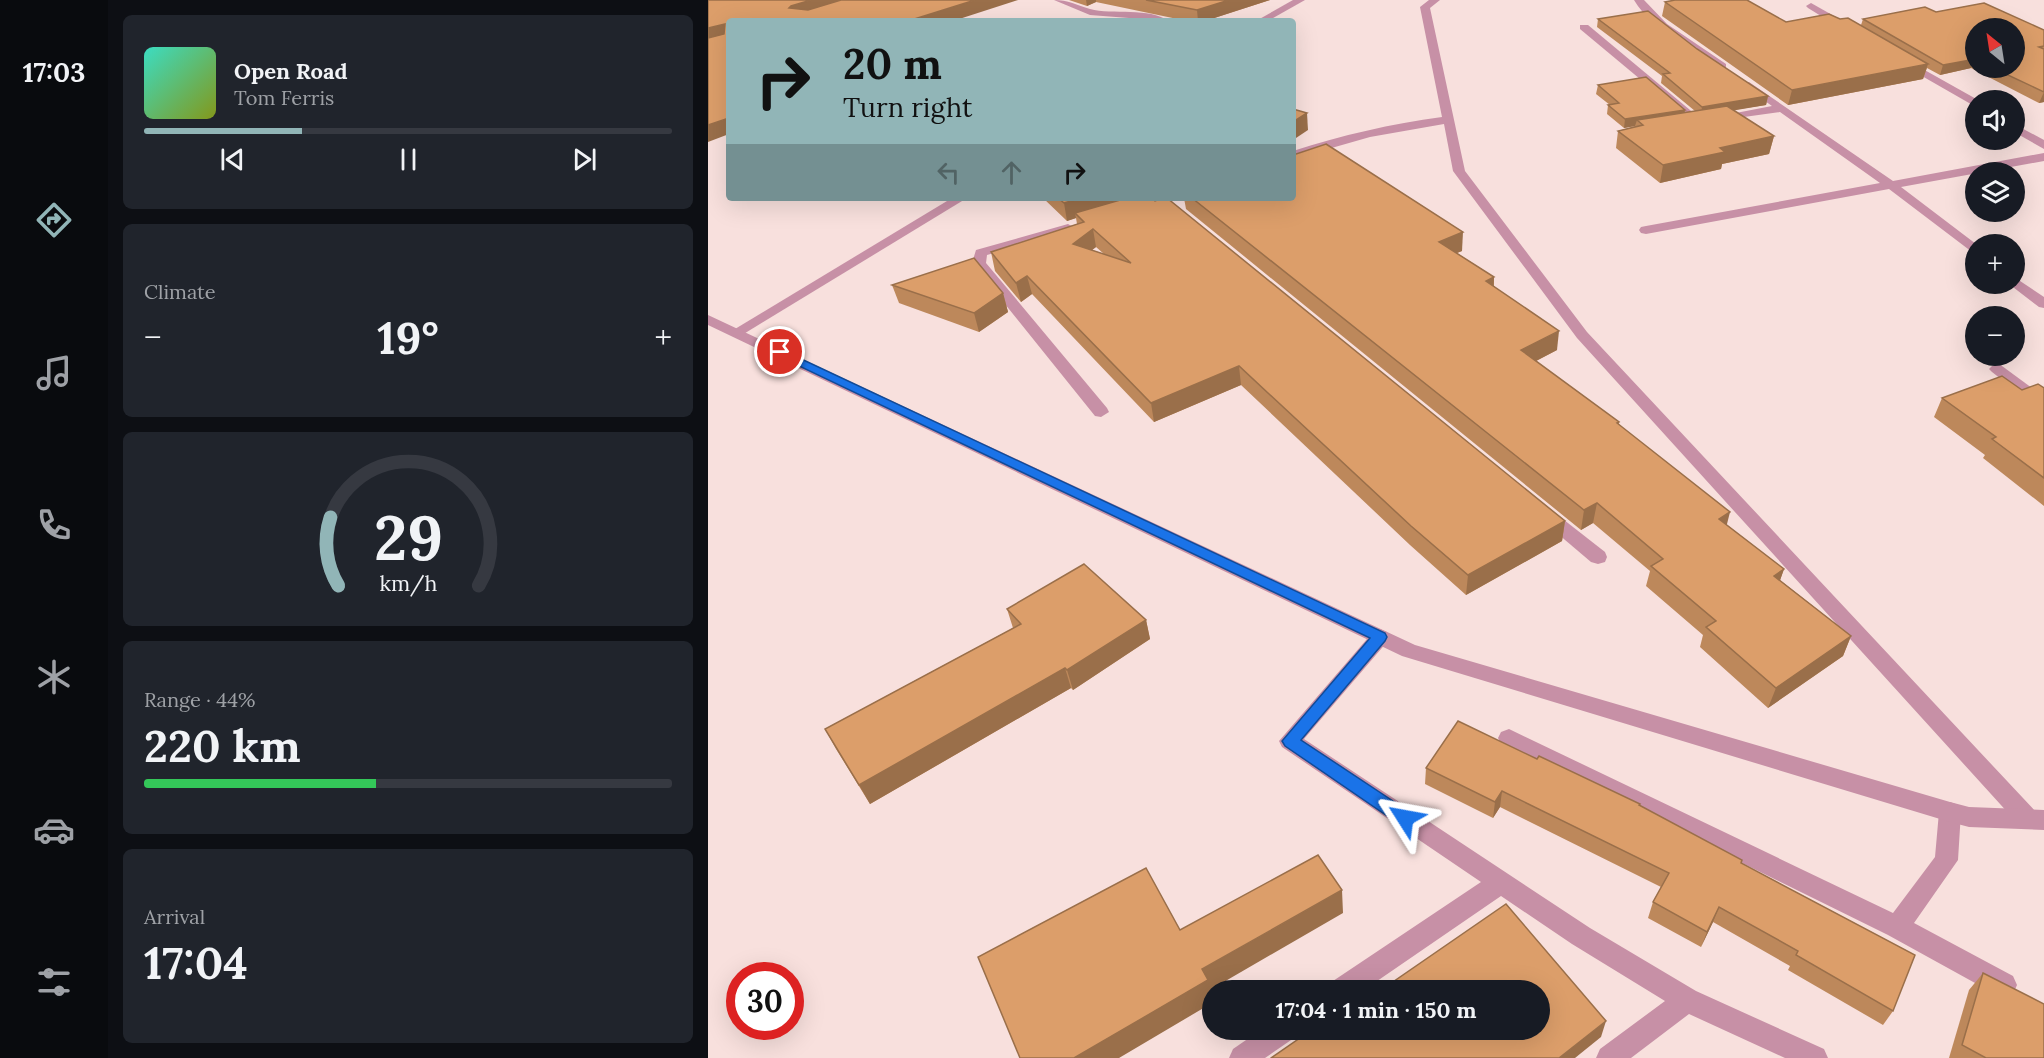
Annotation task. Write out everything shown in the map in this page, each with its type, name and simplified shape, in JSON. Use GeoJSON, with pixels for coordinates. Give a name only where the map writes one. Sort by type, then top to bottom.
{"type":"FeatureCollection","features":[{"type":"Feature","properties":{"kind":"street"},"geometry":{"type":"LineString","coordinates":[[1059,0],[1090,12],[1148,18]]}},
{"type":"Feature","properties":{"kind":"street"},"geometry":{"type":"LineString","coordinates":[[1267,18],[1300,0]]}},
{"type":"Feature","properties":{"kind":"street"},"geometry":{"type":"LineString","coordinates":[[1435,0],[1425,7],[1459,171],[1582,335],[2036,819]]}},
{"type":"Feature","properties":{"kind":"street"},"geometry":{"type":"LineString","coordinates":[[1640,0],[1642,6],[1662,24],[1891,185],[1965,242]]}},
{"type":"Feature","properties":{"kind":"street"},"geometry":{"type":"LineString","coordinates":[[1811,6],[1852,31]]}},
{"type":"Feature","properties":{"kind":"street"},"geometry":{"type":"LineString","coordinates":[[1584,27],[1693,123],[1782,108]]}},
{"type":"Feature","properties":{"kind":"street"},"geometry":{"type":"LineString","coordinates":[[1893,55],[1965,98]]}},
{"type":"Feature","properties":{"kind":"street"},"geometry":{"type":"LineString","coordinates":[[1296,154],[1345,137],[1404,125],[1449,120]]}},
{"type":"Feature","properties":{"kind":"street"},"geometry":{"type":"LineString","coordinates":[[2025,134],[2044,145]]}},
{"type":"Feature","properties":{"kind":"street"},"geometry":{"type":"LineString","coordinates":[[1646,230],[2044,157]]}},
{"type":"Feature","properties":{"kind":"street"},"geometry":{"type":"LineString","coordinates":[[737,332],[956,201]]}},
{"type":"Feature","properties":{"kind":"street"},"geometry":{"type":"LineString","coordinates":[[1083,224],[981,253],[979,263],[1101,412]]}},
{"type":"Feature","properties":{"kind":"street"},"geometry":{"type":"LineString","coordinates":[[2025,289],[2044,304]]}},
{"type":"Feature","properties":{"kind":"street"},"geometry":{"type":"LineString","coordinates":[[708,319],[1409,651],[1950,812],[1969,817],[2036,819]]}},
{"type":"Feature","properties":{"kind":"street"},"geometry":{"type":"LineString","coordinates":[[1997,369],[2044,405]]}},
{"type":"Feature","properties":{"kind":"street"},"geometry":{"type":"LineString","coordinates":[[1533,504],[1598,557]]}},
{"type":"Feature","properties":{"kind":"street"},"geometry":{"type":"LineString","coordinates":[[1380,637],[1290,741],[1581,936],[1687,1000],[1815,1058]]}},
{"type":"Feature","properties":{"kind":"street"},"geometry":{"type":"LineString","coordinates":[[1509,738],[1897,927],[2029,998]]}},
{"type":"Feature","properties":{"kind":"street"},"geometry":{"type":"LineString","coordinates":[[1897,927],[1946,860],[1950,812]]}},
{"type":"Feature","properties":{"kind":"street"},"geometry":{"type":"LineString","coordinates":[[1357,980],[1501,882]]}},
{"type":"Feature","properties":{"kind":"street"},"geometry":{"type":"LineString","coordinates":[[1609,1058],[1687,1000]]}},
{"type":"Feature","properties":{"kind":"street"},"geometry":{"type":"LineString","coordinates":[[1242,1058],[1269,1040]]}},
{"type":"Feature","properties":{"kind":"building"},"geometry":{"type":"Polygon","coordinates":[[[708,0],[811,0],[789,8],[808,10],[841,0],[975,0],[918,18],[726,18],[726,119],[708,125],[708,38],[724,34],[725,24],[708,28],[708,0]]]}},
{"type":"Feature","properties":{"kind":"building"},"geometry":{"type":"Polygon","coordinates":[[[1146,0],[1229,0],[1197,10],[1146,0]]]}},
{"type":"Feature","properties":{"kind":"building"},"geometry":{"type":"Polygon","coordinates":[[[1747,0],[1786,22],[1829,14],[1840,19],[1848,18],[1928,64],[1792,90],[1665,2],[1747,0]]]}},
{"type":"Feature","properties":{"kind":"building"},"geometry":{"type":"Polygon","coordinates":[[[1984,3],[2017,18],[1965,18],[1965,61],[1943,65],[1863,19],[1925,7],[1936,12],[1984,3]]]}},
{"type":"Feature","properties":{"kind":"building"},"geometry":{"type":"Polygon","coordinates":[[[1648,11],[1697,49],[1768,96],[1702,107],[1663,74],[1670,73],[1598,19],[1648,11]]]}},
{"type":"Feature","properties":{"kind":"building"},"geometry":{"type":"Polygon","coordinates":[[[2025,21],[2044,30],[2044,46],[2039,47],[2044,49],[2044,92],[2014,78],[2025,78],[2025,21]]]}},
{"type":"Feature","properties":{"kind":"building"},"geometry":{"type":"Polygon","coordinates":[[[1646,77],[1685,110],[1625,119],[1608,105],[1619,103],[1598,85],[1646,77]]]}},
{"type":"Feature","properties":{"kind":"building"},"geometry":{"type":"Polygon","coordinates":[[[1727,106],[1774,136],[1720,148],[1725,152],[1663,165],[1618,131],[1643,125],[1637,120],[1727,106]]]}},
{"type":"Feature","properties":{"kind":"building"},"geometry":{"type":"Polygon","coordinates":[[[1296,110],[1307,113],[1296,120],[1296,110]]]}},
{"type":"Feature","properties":{"kind":"building"},"geometry":{"type":"Polygon","coordinates":[[[1326,144],[1463,232],[1439,242],[1494,277],[1486,281],[1559,331],[1521,350],[1619,422],[1617,423],[1730,512],[1719,519],[1784,569],[1774,576],[1851,636],[1776,688],[1706,627],[1716,621],[1651,566],[1663,559],[1597,503],[1584,510],[1196,201],[1296,201],[1296,154],[1326,144]]]}},
{"type":"Feature","properties":{"kind":"building"},"geometry":{"type":"Polygon","coordinates":[[[1117,201],[1171,201],[1565,521],[1468,575],[1411,526],[1239,366],[1151,403],[1027,276],[1016,283],[991,252],[1084,222],[1075,213],[1117,201]],[[1093,229],[1073,244],[1131,263],[1093,229]]]}},
{"type":"Feature","properties":{"kind":"building"},"geometry":{"type":"Polygon","coordinates":[[[974,258],[1003,293],[974,313],[892,285],[974,258]]]}},
{"type":"Feature","properties":{"kind":"building"},"geometry":{"type":"Polygon","coordinates":[[[2002,376],[2022,390],[2038,384],[2044,388],[2044,478],[1992,439],[1996,437],[1942,398],[2002,376]]]}},
{"type":"Feature","properties":{"kind":"building"},"geometry":{"type":"Polygon","coordinates":[[[1084,564],[1146,620],[1067,670],[1065,668],[859,785],[825,729],[1021,624],[1007,609],[1084,564]]]}},
{"type":"Feature","properties":{"kind":"building"},"geometry":{"type":"Polygon","coordinates":[[[1458,721],[1640,804],[1742,860],[1741,863],[1915,955],[1893,1011],[1796,955],[1798,951],[1719,907],[1707,932],[1653,902],[1669,873],[1502,791],[1495,802],[1426,768],[1458,721]]]}},
{"type":"Feature","properties":{"kind":"building"},"geometry":{"type":"Polygon","coordinates":[[[1318,855],[1342,890],[1202,969],[1208,980],[1202,980],[1202,983],[1074,1058],[1020,1058],[978,957],[1146,868],[1180,930],[1318,855]]]}},
{"type":"Feature","properties":{"kind":"building"},"geometry":{"type":"Polygon","coordinates":[[[1506,904],[1606,1021],[1559,1058],[1271,1058],[1297,1040],[1550,1040],[1550,980],[1396,980],[1506,904]]]}},
{"type":"Feature","properties":{"kind":"building"},"geometry":{"type":"Polygon","coordinates":[[[1983,973],[2044,1004],[2044,1058],[1986,1058],[1962,1045],[1983,973]]]}},
{"type":"Feature","properties":{"kind":"route"},"geometry":{"type":"LineString","coordinates":[[780,352],[1380,637],[1290,741],[1405,818]]}}]}
